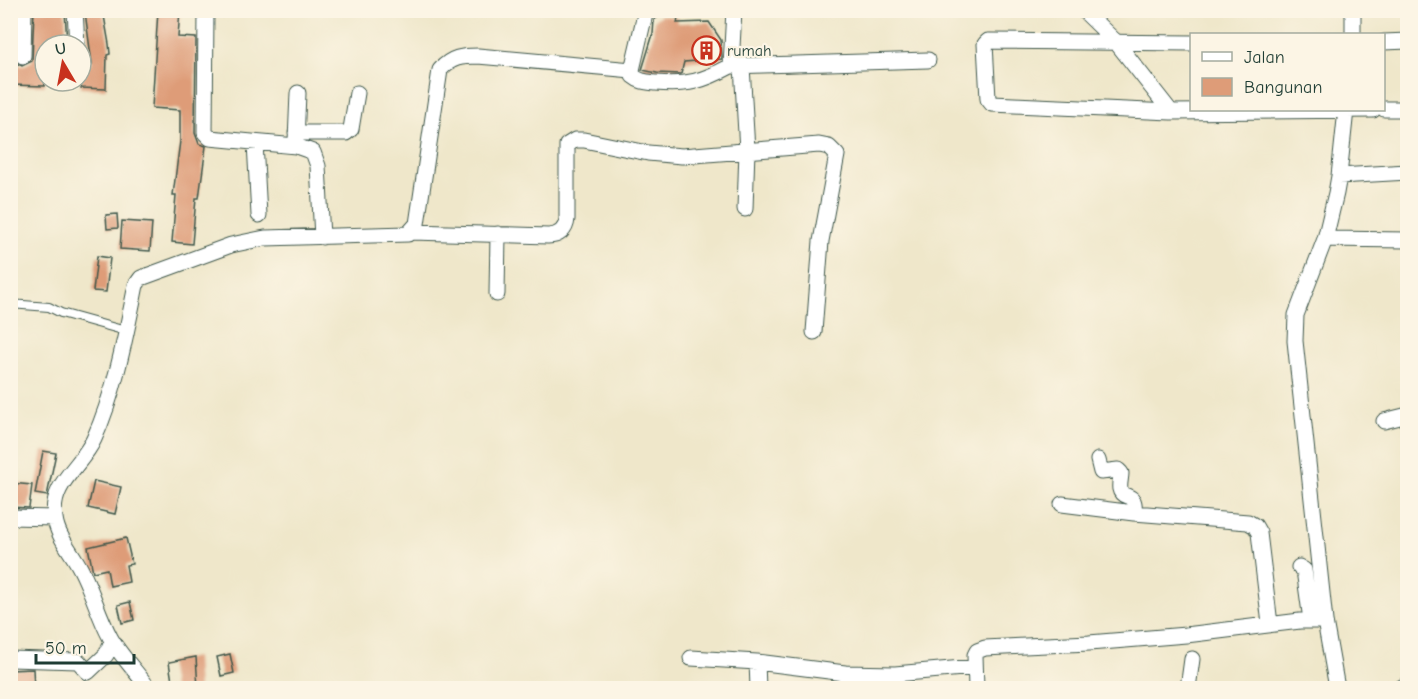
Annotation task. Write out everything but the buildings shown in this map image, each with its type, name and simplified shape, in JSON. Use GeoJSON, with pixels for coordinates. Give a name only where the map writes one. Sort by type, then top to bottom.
{"type":"FeatureCollection","features":[{"type":"Feature","properties":{"kind":"street"},"geometry":{"type":"LineString","coordinates":[[23,56],[24,10]]}},
{"type":"Feature","properties":{"kind":"street"},"geometry":{"type":"LineString","coordinates":[[75,10],[76,33]]}},
{"type":"Feature","properties":{"kind":"street"},"geometry":{"type":"LineString","coordinates":[[206,10],[205,133],[210,138],[255,143],[346,133],[351,129],[357,93]]}},
{"type":"Feature","properties":{"kind":"street"},"geometry":{"type":"LineString","coordinates":[[646,10],[632,70],[633,76],[638,80],[678,85],[712,76],[737,66],[928,60]]}},
{"type":"Feature","properties":{"kind":"street"},"geometry":{"type":"LineString","coordinates":[[734,10],[737,66],[747,150],[745,209]]}},
{"type":"Feature","properties":{"kind":"street"},"geometry":{"type":"LineString","coordinates":[[1083,10],[1116,42],[1171,112]]}},
{"type":"Feature","properties":{"kind":"street"},"geometry":{"type":"LineString","coordinates":[[1353,10],[1353,33]]}},
{"type":"Feature","properties":{"kind":"street"},"geometry":{"type":"LineString","coordinates":[[1190,44],[988,41],[985,44],[989,102],[1085,110],[1258,111]]}},
{"type":"Feature","properties":{"kind":"street"},"geometry":{"type":"LineString","coordinates":[[1385,42],[1407,41]]}},
{"type":"Feature","properties":{"kind":"street"},"geometry":{"type":"LineString","coordinates":[[412,232],[417,224],[440,70],[446,63],[455,58],[478,56],[632,70]]}},
{"type":"Feature","properties":{"kind":"street"},"geometry":{"type":"LineString","coordinates":[[296,139],[298,93]]}},
{"type":"Feature","properties":{"kind":"street"},"geometry":{"type":"LineString","coordinates":[[1385,109],[1407,109]]}},
{"type":"Feature","properties":{"kind":"street"},"geometry":{"type":"LineString","coordinates":[[1318,620],[1295,341],[1296,315],[1324,239],[1339,176],[1346,111]]}},
{"type":"Feature","properties":{"kind":"street"},"geometry":{"type":"LineString","coordinates":[[296,139],[317,158],[322,237]]}},
{"type":"Feature","properties":{"kind":"street"},"geometry":{"type":"LineString","coordinates":[[148,688],[112,641],[96,609],[80,567],[65,544],[55,518],[58,490],[95,438],[126,331],[136,285],[147,274],[244,242],[265,238],[404,236],[412,232],[553,236],[564,228],[567,219],[567,145],[575,140],[648,153],[682,156],[819,145],[829,147],[837,155],[821,241],[814,332]]}},
{"type":"Feature","properties":{"kind":"street"},"geometry":{"type":"LineString","coordinates":[[255,143],[259,215]]}},
{"type":"Feature","properties":{"kind":"street"},"geometry":{"type":"LineString","coordinates":[[1339,176],[1407,172]]}},
{"type":"Feature","properties":{"kind":"street"},"geometry":{"type":"LineString","coordinates":[[497,294],[498,234]]}},
{"type":"Feature","properties":{"kind":"street"},"geometry":{"type":"LineString","coordinates":[[1324,239],[1407,240]]}},
{"type":"Feature","properties":{"kind":"street"},"geometry":{"type":"LineString","coordinates":[[1384,421],[1407,416]]}},
{"type":"Feature","properties":{"kind":"street"},"geometry":{"type":"LineString","coordinates":[[1098,460],[1101,472],[1118,470],[1121,473],[1120,490],[1135,501],[1134,513]]}},
{"type":"Feature","properties":{"kind":"street"},"geometry":{"type":"LineString","coordinates":[[1062,504],[1134,513],[1248,522],[1255,526],[1259,533],[1270,624]]}},
{"type":"Feature","properties":{"kind":"street"},"geometry":{"type":"LineString","coordinates":[[10,517],[55,518]]}},
{"type":"Feature","properties":{"kind":"street"},"geometry":{"type":"LineString","coordinates":[[1299,567],[1304,570],[1337,688]]}},
{"type":"Feature","properties":{"kind":"street"},"geometry":{"type":"LineString","coordinates":[[976,688],[975,655],[977,651],[985,648],[1175,636],[1318,620]]}},
{"type":"Feature","properties":{"kind":"street"},"geometry":{"type":"LineString","coordinates":[[10,659],[78,661],[88,672],[106,655],[112,641]]}},
{"type":"Feature","properties":{"kind":"street"},"geometry":{"type":"LineString","coordinates":[[691,658],[757,662],[844,681],[894,681],[974,668]]}},
{"type":"Feature","properties":{"kind":"street"},"geometry":{"type":"LineString","coordinates":[[1188,688],[1192,658]]}},
{"type":"Feature","properties":{"kind":"street"},"geometry":{"type":"LineString","coordinates":[[757,662],[758,688]]}},
{"type":"Feature","properties":{"kind":"street"},"geometry":{"type":"LineString","coordinates":[[1401,688],[1407,684]]}},
{"type":"Feature","properties":{"kind":"lane"},"geometry":{"type":"LineString","coordinates":[[10,304],[49,307],[61,313],[126,331]]}},
{"type":"Feature","properties":{"kind":"place","name":"rumah"},"geometry":{"type":"Point","coordinates":[706,50]}}]}
